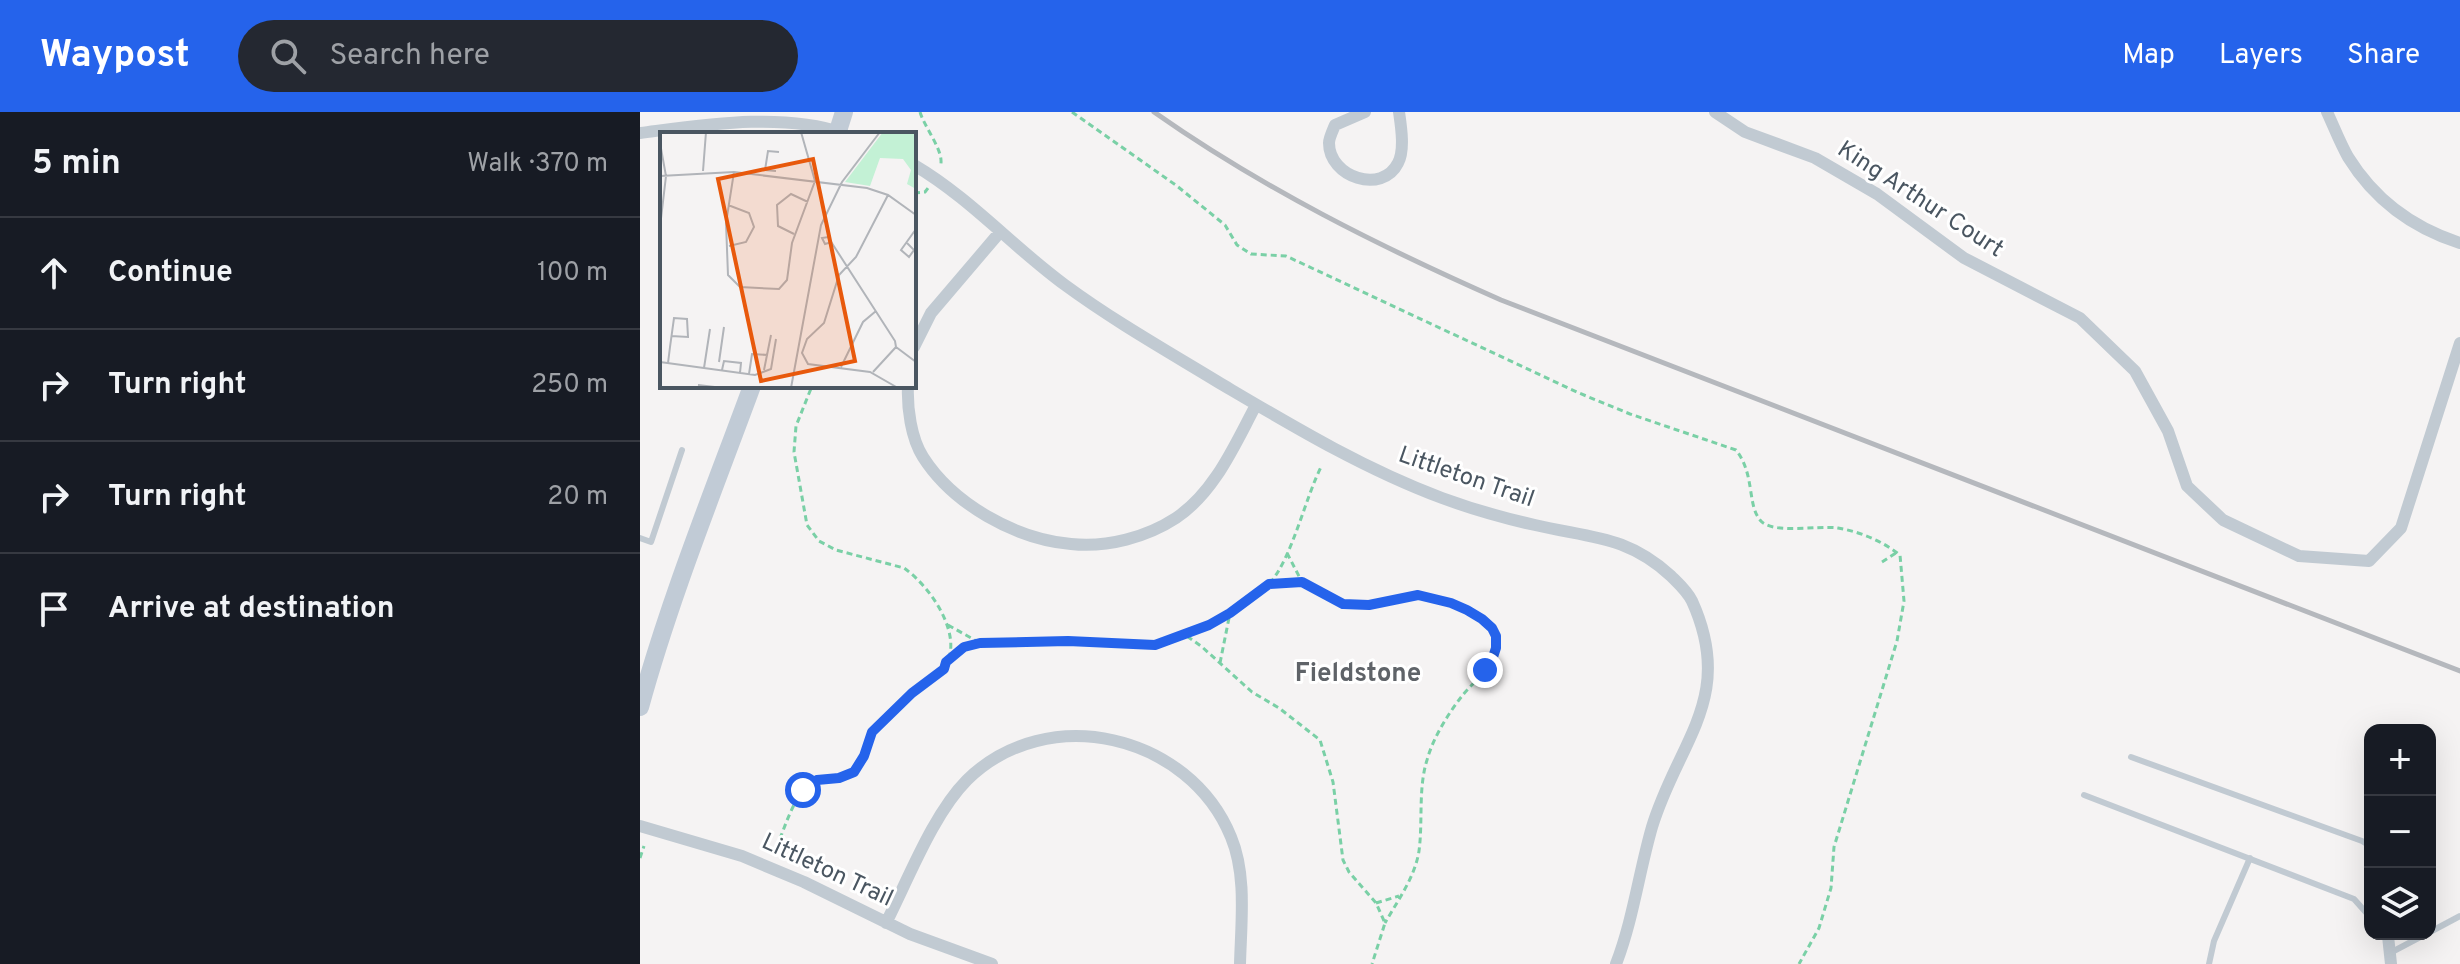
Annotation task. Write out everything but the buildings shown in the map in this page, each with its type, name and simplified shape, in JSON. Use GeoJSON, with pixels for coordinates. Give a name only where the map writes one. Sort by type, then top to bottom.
{"type":"FeatureCollection","features":[{"type":"Feature","properties":{"kind":"main road"},"geometry":{"type":"LineString","coordinates":[[839,132],[844,112]]}},
{"type":"Feature","properties":{"kind":"main road"},"geometry":{"type":"LineString","coordinates":[[640,707],[685,569],[751,388]]}},
{"type":"Feature","properties":{"kind":"street"},"geometry":{"type":"LineString","coordinates":[[1365,112],[1335,125],[1329,142],[1334,162],[1344,172],[1373,180],[1388,175],[1399,161],[1399,112]]}},
{"type":"Feature","properties":{"kind":"street","name":"King Arthur Court"},"geometry":{"type":"LineString","coordinates":[[1715,112],[1745,132],[1815,158],[1877,194],[1964,258],[2080,318],[2135,371],[2168,431],[2187,486],[2223,520],[2299,556],[2369,561],[2401,528],[2460,343]]}},
{"type":"Feature","properties":{"kind":"street"},"geometry":{"type":"LineString","coordinates":[[2327,112],[2347,156],[2372,190],[2393,209],[2460,243]]}},
{"type":"Feature","properties":{"kind":"street"},"geometry":{"type":"LineString","coordinates":[[640,133],[741,121],[810,124],[836,132]]}},
{"type":"Feature","properties":{"kind":"street","name":"Littleton Trail"},"geometry":{"type":"LineString","coordinates":[[916,166],[972,205],[1063,283],[1119,322],[1331,448],[1394,478],[1484,512],[1536,526],[1615,541],[1657,564],[1690,597],[1704,639],[1708,669],[1706,695],[1697,725],[1654,822],[1616,964]]}},
{"type":"Feature","properties":{"kind":"street"},"geometry":{"type":"LineString","coordinates":[[916,343],[931,313],[1000,232]]}},
{"type":"Feature","properties":{"kind":"street"},"geometry":{"type":"LineString","coordinates":[[908,388],[912,427],[921,454],[940,479],[988,516],[1015,529],[1070,544],[1099,545],[1128,539],[1156,530],[1177,518],[1206,492],[1256,405]]}},
{"type":"Feature","properties":{"kind":"street"},"geometry":{"type":"LineString","coordinates":[[886,923],[935,826],[966,781],[991,760],[1014,747],[1061,736],[1089,736],[1129,744],[1160,757],[1201,790],[1221,815],[1233,840],[1239,870],[1240,964]]}},
{"type":"Feature","properties":{"kind":"street","name":"Littleton Trail"},"geometry":{"type":"LineString","coordinates":[[640,826],[742,856],[931,943],[992,964]]}},
{"type":"Feature","properties":{"kind":"lane"},"geometry":{"type":"LineString","coordinates":[[640,538],[651,542],[682,450]]}},
{"type":"Feature","properties":{"kind":"lane"},"geometry":{"type":"LineString","coordinates":[[2131,757],[2364,843]]}},
{"type":"Feature","properties":{"kind":"lane"},"geometry":{"type":"LineString","coordinates":[[2084,795],[2354,899],[2364,910]]}},
{"type":"Feature","properties":{"kind":"lane"},"geometry":{"type":"LineString","coordinates":[[2209,964],[2214,941],[2250,858]]}},
{"type":"Feature","properties":{"kind":"lane"},"geometry":{"type":"LineString","coordinates":[[2436,929],[2460,916]]}},
{"type":"Feature","properties":{"kind":"lane"},"geometry":{"type":"LineString","coordinates":[[2391,958],[2418,940]]}},
{"type":"Feature","properties":{"kind":"path"},"geometry":{"type":"LineString","coordinates":[[920,112],[941,154],[943,161],[940,167]]}},
{"type":"Feature","properties":{"kind":"path"},"geometry":{"type":"LineString","coordinates":[[1072,112],[1177,186],[1225,225],[1237,245],[1251,254],[1286,256],[1579,393],[1736,450],[1745,462],[1755,512],[1761,523],[1771,527],[1836,528],[1889,545],[1900,555],[1904,601],[1897,641],[1834,847],[1831,888],[1819,928],[1799,964]]}},
{"type":"Feature","properties":{"kind":"path"},"geometry":{"type":"LineString","coordinates":[[916,193],[925,192],[930,185]]}},
{"type":"Feature","properties":{"kind":"path"},"geometry":{"type":"LineString","coordinates":[[776,848],[803,790],[817,780],[839,778],[854,772],[864,756],[872,732],[901,702],[944,669],[951,642],[948,625],[913,574],[904,568],[836,550],[819,541],[807,525],[794,452],[796,426],[811,388]]}},
{"type":"Feature","properties":{"kind":"path"},"geometry":{"type":"LineString","coordinates":[[946,662],[964,647],[980,643],[1068,641],[1155,645],[1209,625],[1269,584],[1287,553],[1311,485],[1322,465]]}},
{"type":"Feature","properties":{"kind":"path"},"geometry":{"type":"LineString","coordinates":[[1287,553],[1302,582],[1343,604],[1358,606],[1418,595],[1451,603],[1482,619],[1496,636],[1492,660],[1461,697],[1435,740],[1427,761],[1419,851],[1412,874],[1385,923],[1372,964]]}},
{"type":"Feature","properties":{"kind":"path"},"geometry":{"type":"LineString","coordinates":[[1882,562],[1897,553]]}},
{"type":"Feature","properties":{"kind":"path"},"geometry":{"type":"LineString","coordinates":[[1269,584],[1302,582]]}},
{"type":"Feature","properties":{"kind":"path"},"geometry":{"type":"LineString","coordinates":[[1220,663],[1230,613]]}},
{"type":"Feature","properties":{"kind":"path"},"geometry":{"type":"LineString","coordinates":[[948,625],[980,643]]}},
{"type":"Feature","properties":{"kind":"path"},"geometry":{"type":"LineString","coordinates":[[1184,634],[1252,692],[1279,708],[1320,740],[1333,782],[1343,860],[1349,872],[1376,903],[1385,923]]}},
{"type":"Feature","properties":{"kind":"path"},"geometry":{"type":"LineString","coordinates":[[640,858],[644,846]]}},
{"type":"Feature","properties":{"kind":"path"},"geometry":{"type":"LineString","coordinates":[[1376,903],[1400,896]]}},
{"type":"Feature","properties":{"kind":"railway"},"geometry":{"type":"LineString","coordinates":[[1154,112],[1237,166],[1323,215],[1501,300],[2460,671]]}},
{"type":"Feature","properties":{"kind":"district","name":"Fieldstone"},"geometry":{"type":"Point","coordinates":[1358,674]}},
{"type":"Feature","properties":{"kind":"route"},"geometry":{"type":"LineString","coordinates":[[803,790],[817,780],[839,778],[854,772],[864,756],[872,732],[912,693],[944,669],[946,662],[964,647],[980,643],[1037,641],[1155,645],[1209,625],[1269,584],[1302,582],[1326,597],[1358,606],[1418,595],[1451,603],[1482,619],[1492,628],[1496,648],[1485,670]]}}]}
